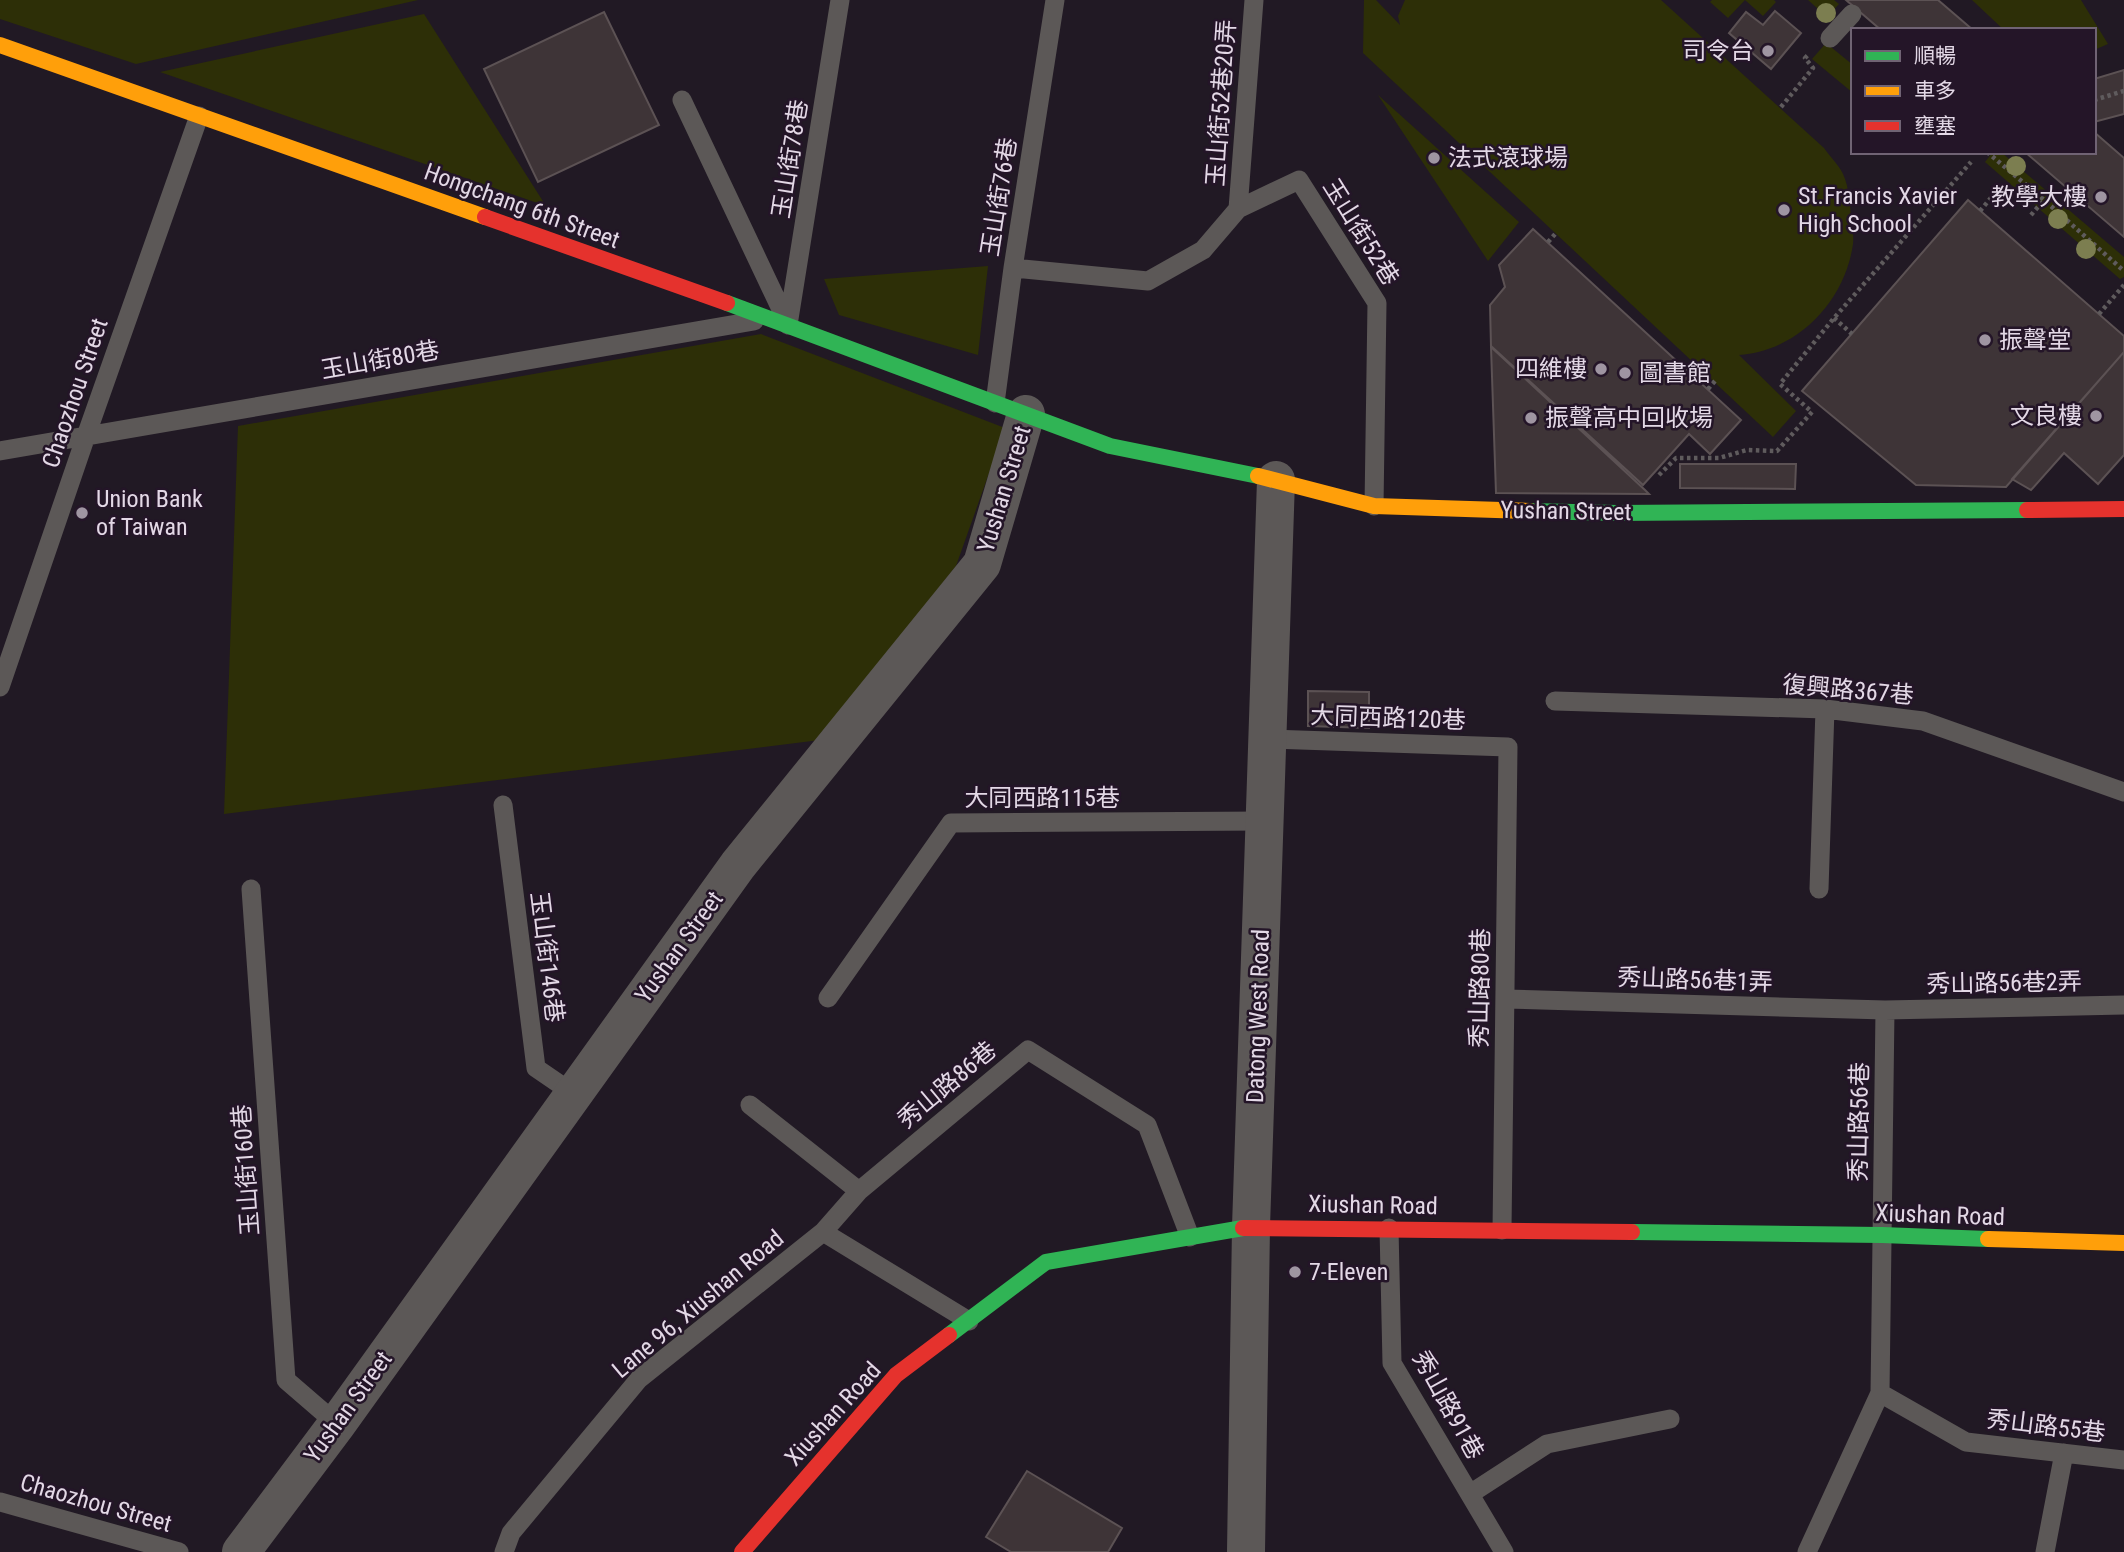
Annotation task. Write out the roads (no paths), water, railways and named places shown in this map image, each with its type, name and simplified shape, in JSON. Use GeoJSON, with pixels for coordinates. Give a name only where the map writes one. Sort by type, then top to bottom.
{"type":"FeatureCollection","features":[{"type":"Feature","properties":{"kind":"street","name":"Hongchang 6th Street"},"geometry":{"type":"LineString","coordinates":[[0,45],[769,318],[1011,409]]}},
{"type":"Feature","properties":{"kind":"street","name":"Yushan Street"},"geometry":{"type":"LineString","coordinates":[[241,1552],[337,1424],[738,865],[982,564],[1011,409],[1110,446],[1276,480],[1374,506],[1617,513],[2124,509]]}},
{"type":"Feature","properties":{"kind":"street","name":"Datong West Road"},"geometry":{"type":"LineString","coordinates":[[1247,1552],[1251,1227],[1276,480]]}},
{"type":"Feature","properties":{"kind":"street","name":"Xiushan Road"},"geometry":{"type":"LineString","coordinates":[[742,1552],[896,1375],[1046,1262],[1251,1227],[1882,1236],[2124,1243]]}},
{"type":"Feature","properties":{"kind":"lane","name":"玉山街78巷"},"geometry":{"type":"LineString","coordinates":[[788,325],[840,0]]}},
{"type":"Feature","properties":{"kind":"lane","name":"玉山街76巷"},"geometry":{"type":"LineString","coordinates":[[1011,409],[1013,268],[1055,0]]}},
{"type":"Feature","properties":{"kind":"lane","name":"玉山街52巷20弄"},"geometry":{"type":"LineString","coordinates":[[1238,209],[1254,0]]}},
{"type":"Feature","properties":{"kind":"lane"},"geometry":{"type":"LineString","coordinates":[[1830,38],[1852,13]]}},
{"type":"Feature","properties":{"kind":"lane"},"geometry":{"type":"LineString","coordinates":[[682,100],[788,325]]}},
{"type":"Feature","properties":{"kind":"lane","name":"Chaozhou Street"},"geometry":{"type":"LineString","coordinates":[[0,687],[199,116]]}},
{"type":"Feature","properties":{"kind":"lane","name":"玉山街52巷"},"geometry":{"type":"LineString","coordinates":[[1013,268],[1148,281],[1203,250],[1238,209],[1299,180],[1377,303],[1374,506]]}},
{"type":"Feature","properties":{"kind":"lane","name":"玉山街80巷"},"geometry":{"type":"LineString","coordinates":[[0,451],[769,318]]}},
{"type":"Feature","properties":{"kind":"lane","name":"復興路367巷"},"geometry":{"type":"LineString","coordinates":[[1555,701],[1825,709],[1923,721],[2124,792]]}},
{"type":"Feature","properties":{"kind":"lane"},"geometry":{"type":"LineString","coordinates":[[1819,889],[1825,709]]}},
{"type":"Feature","properties":{"kind":"lane","name":"大同西路120巷"},"geometry":{"type":"LineString","coordinates":[[1267,739],[1508,747]]}},
{"type":"Feature","properties":{"kind":"lane","name":"秀山路80巷"},"geometry":{"type":"LineString","coordinates":[[1502,1230],[1508,747]]}},
{"type":"Feature","properties":{"kind":"lane","name":"玉山街146巷"},"geometry":{"type":"LineString","coordinates":[[503,805],[536,1068],[574,1094]]}},
{"type":"Feature","properties":{"kind":"lane","name":"大同西路115巷"},"geometry":{"type":"LineString","coordinates":[[828,998],[951,823],[1265,821]]}},
{"type":"Feature","properties":{"kind":"lane","name":"玉山街160巷"},"geometry":{"type":"LineString","coordinates":[[251,889],[286,1380],[337,1424]]}},
{"type":"Feature","properties":{"kind":"lane","name":"秀山路56巷1弄"},"geometry":{"type":"LineString","coordinates":[[1505,999],[1885,1010]]}},
{"type":"Feature","properties":{"kind":"lane","name":"秀山路56巷2弄"},"geometry":{"type":"LineString","coordinates":[[1885,1010],[2124,1005]]}},
{"type":"Feature","properties":{"kind":"lane","name":"秀山路56巷"},"geometry":{"type":"LineString","coordinates":[[1882,1236],[1885,1010]]}},
{"type":"Feature","properties":{"kind":"lane","name":"秀山路86巷"},"geometry":{"type":"LineString","coordinates":[[859,1191],[1028,1050],[1147,1125],[1190,1237]]}},
{"type":"Feature","properties":{"kind":"lane"},"geometry":{"type":"LineString","coordinates":[[750,1105],[859,1191],[823,1232]]}},
{"type":"Feature","properties":{"kind":"lane","name":"秀山路91巷"},"geometry":{"type":"LineString","coordinates":[[1389,1228],[1392,1363],[1504,1552]]}},
{"type":"Feature","properties":{"kind":"lane","name":"Lane 96, Xiushan Road"},"geometry":{"type":"LineString","coordinates":[[504,1552],[511,1534],[639,1379],[823,1232],[969,1321]]}},
{"type":"Feature","properties":{"kind":"lane"},"geometry":{"type":"LineString","coordinates":[[1807,1552],[1880,1393],[1882,1236]]}},
{"type":"Feature","properties":{"kind":"lane","name":"秀山路55巷"},"geometry":{"type":"LineString","coordinates":[[1880,1393],[1966,1442],[2124,1460]]}},
{"type":"Feature","properties":{"kind":"lane"},"geometry":{"type":"LineString","coordinates":[[1470,1494],[1547,1444],[1670,1419]]}},
{"type":"Feature","properties":{"kind":"lane"},"geometry":{"type":"LineString","coordinates":[[2045,1552],[2064,1453]]}},
{"type":"Feature","properties":{"kind":"lane","name":"Chaozhou Street"},"geometry":{"type":"LineString","coordinates":[[0,1502],[179,1552]]}},
{"type":"Feature","properties":{"kind":"place","name":"司令台"},"geometry":{"type":"Point","coordinates":[1768,51]}},
{"type":"Feature","properties":{"kind":"place","name":"法式滾球場"},"geometry":{"type":"Point","coordinates":[1434,158]}},
{"type":"Feature","properties":{"kind":"place","name":"教學大樓"},"geometry":{"type":"Point","coordinates":[2101,197]}},
{"type":"Feature","properties":{"kind":"place","name":"St.Francis Xavier High School"},"geometry":{"type":"Point","coordinates":[1784,210]}},
{"type":"Feature","properties":{"kind":"place","name":"振聲堂"},"geometry":{"type":"Point","coordinates":[1985,340]}},
{"type":"Feature","properties":{"kind":"place","name":"四維樓"},"geometry":{"type":"Point","coordinates":[1601,369]}},
{"type":"Feature","properties":{"kind":"place","name":"圖書館"},"geometry":{"type":"Point","coordinates":[1625,373]}},
{"type":"Feature","properties":{"kind":"place","name":"文良樓"},"geometry":{"type":"Point","coordinates":[2096,416]}},
{"type":"Feature","properties":{"kind":"place","name":"振聲高中回收場"},"geometry":{"type":"Point","coordinates":[1531,418]}},
{"type":"Feature","properties":{"kind":"place","name":"Union Bank of Taiwan"},"geometry":{"type":"Point","coordinates":[82,513]}},
{"type":"Feature","properties":{"kind":"place","name":"7-Eleven"},"geometry":{"type":"Point","coordinates":[1295,1272]}}]}
